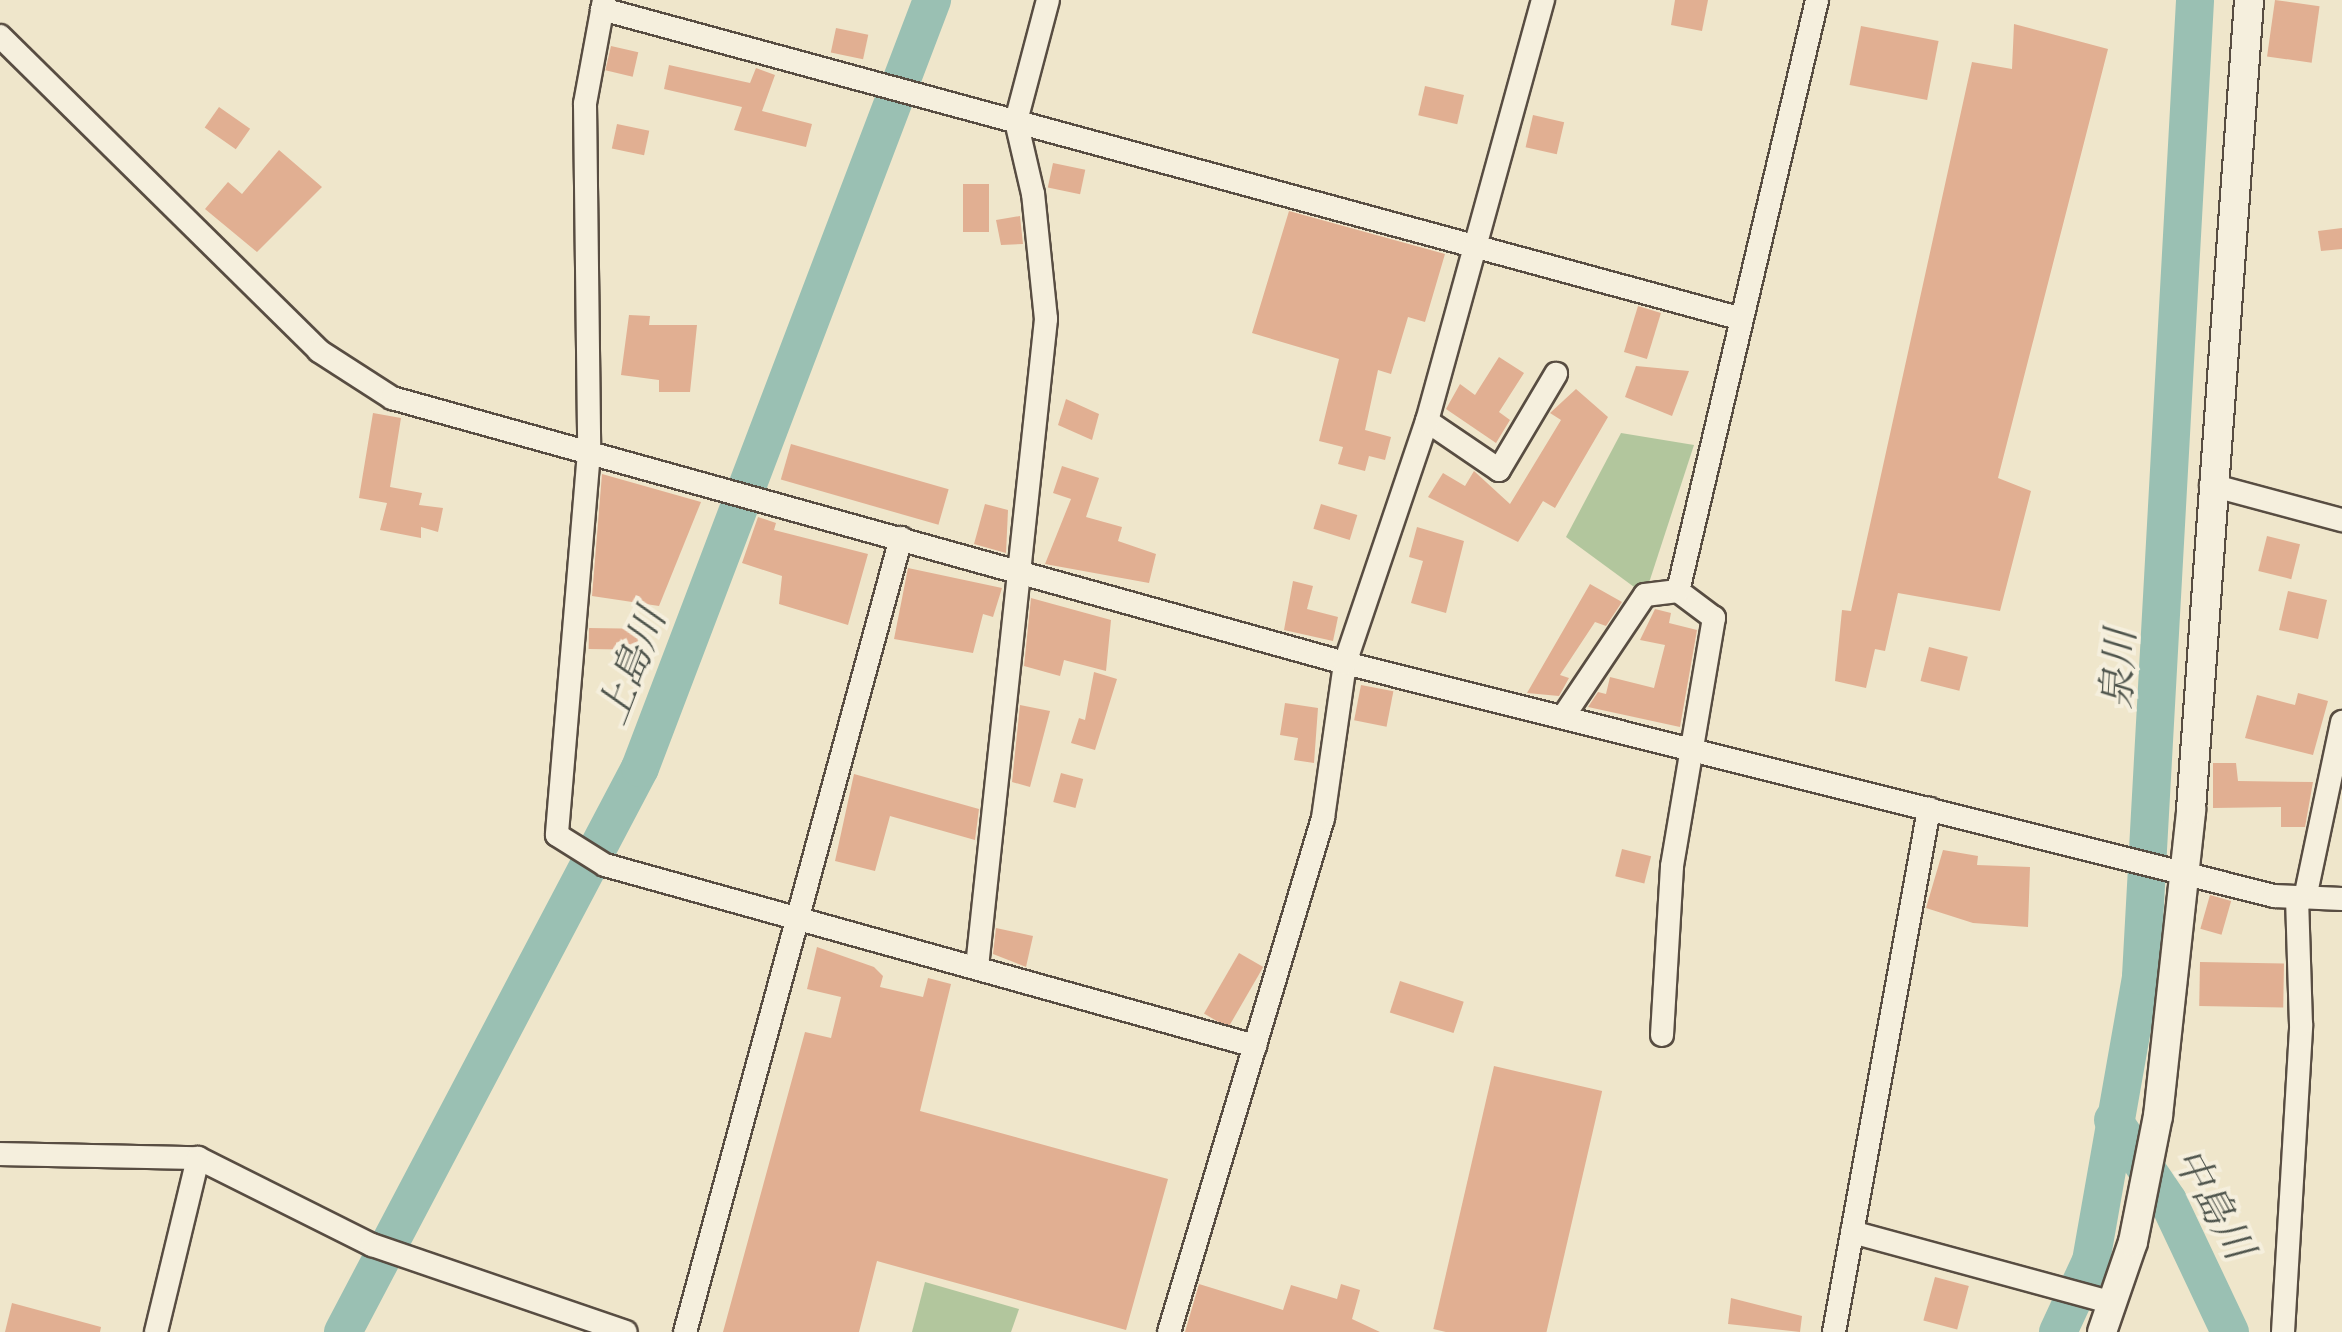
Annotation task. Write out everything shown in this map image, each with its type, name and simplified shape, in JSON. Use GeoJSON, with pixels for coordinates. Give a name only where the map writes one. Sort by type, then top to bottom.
{"type":"FeatureCollection","features":[{"type":"Feature","properties":{"kind":"street"},"geometry":{"type":"LineString","coordinates":[[977,968],[1046,319],[1033,194],[1016,121],[1048,0]]}},
{"type":"Feature","properties":{"kind":"street"},"geometry":{"type":"LineString","coordinates":[[1169,1332],[1323,818],[1345,663],[1427,420],[1543,0]]}},
{"type":"Feature","properties":{"kind":"street"},"geometry":{"type":"LineString","coordinates":[[1678,591],[1817,0]]}},
{"type":"Feature","properties":{"kind":"street"},"geometry":{"type":"LineString","coordinates":[[2102,1332],[2147,1186],[2158,1116],[2184,873],[2250,0]]}},
{"type":"Feature","properties":{"kind":"street"},"geometry":{"type":"LineString","coordinates":[[1255,1046],[605,865],[570,850],[554,821],[589,452],[585,104],[603,4],[875,83],[1742,319]]}},
{"type":"Feature","properties":{"kind":"street"},"geometry":{"type":"LineString","coordinates":[[0,36],[273,308],[353,376],[392,398],[1345,663],[2184,873],[2301,898],[2342,899]]}},
{"type":"Feature","properties":{"kind":"street"},"geometry":{"type":"LineString","coordinates":[[1427,420],[1499,470],[1556,374]]}},
{"type":"Feature","properties":{"kind":"street"},"geometry":{"type":"LineString","coordinates":[[2211,485],[2342,520]]}},
{"type":"Feature","properties":{"kind":"street"},"geometry":{"type":"LineString","coordinates":[[685,1332],[901,538]]}},
{"type":"Feature","properties":{"kind":"street"},"geometry":{"type":"LineString","coordinates":[[1563,716],[1645,595],[1678,591],[1714,618],[1696,750],[1672,866],[1662,1035]]}},
{"type":"Feature","properties":{"kind":"street"},"geometry":{"type":"LineString","coordinates":[[2283,1332],[2301,1024],[2301,898],[2342,722]]}},
{"type":"Feature","properties":{"kind":"street"},"geometry":{"type":"LineString","coordinates":[[1834,1332],[1930,809]]}},
{"type":"Feature","properties":{"kind":"street"},"geometry":{"type":"LineString","coordinates":[[0,1154],[198,1158],[372,1245],[626,1332]]}},
{"type":"Feature","properties":{"kind":"street"},"geometry":{"type":"LineString","coordinates":[[156,1332],[198,1158]]}},
{"type":"Feature","properties":{"kind":"street"},"geometry":{"type":"LineString","coordinates":[[1852,1232],[2112,1303]]}},
{"type":"Feature","properties":{"kind":"green space"},"geometry":{"type":"Polygon","coordinates":[[[1621,433],[1694,445],[1645,595],[1566,537],[1621,433]]]}},
{"type":"Feature","properties":{"kind":"green space"},"geometry":{"type":"Polygon","coordinates":[[[925,1282],[1019,1309],[1011,1332],[912,1332],[925,1282]]]}},
{"type":"Feature","properties":{"kind":"building"},"geometry":{"type":"Polygon","coordinates":[[[1675,0],[1708,0],[1702,31],[1671,25],[1675,0]]]}},
{"type":"Feature","properties":{"kind":"building"},"geometry":{"type":"Polygon","coordinates":[[[2275,0],[2320,6],[2312,63],[2267,56],[2275,0]]]}},
{"type":"Feature","properties":{"kind":"building"},"geometry":{"type":"Polygon","coordinates":[[[2014,24],[2108,49],[1998,478],[2031,491],[2000,611],[1898,593],[1885,651],[1875,649],[1866,688],[1835,681],[1842,610],[1851,611],[1972,62],[2012,69],[2014,24]]]}},
{"type":"Feature","properties":{"kind":"building"},"geometry":{"type":"Polygon","coordinates":[[[1861,26],[1939,41],[1927,100],[1850,85],[1861,26]]]}},
{"type":"Feature","properties":{"kind":"building"},"geometry":{"type":"Polygon","coordinates":[[[836,28],[868,35],[863,59],[831,52],[836,28]]]}},
{"type":"Feature","properties":{"kind":"building"},"geometry":{"type":"Polygon","coordinates":[[[611,46],[638,52],[633,77],[605,70],[611,46]]]}},
{"type":"Feature","properties":{"kind":"building"},"geometry":{"type":"Polygon","coordinates":[[[669,65],[750,83],[756,68],[775,75],[762,111],[812,124],[806,147],[734,130],[742,107],[664,89],[669,65]]]}},
{"type":"Feature","properties":{"kind":"building"},"geometry":{"type":"Polygon","coordinates":[[[1425,86],[1464,95],[1457,124],[1418,115],[1425,86]]]}},
{"type":"Feature","properties":{"kind":"building"},"geometry":{"type":"Polygon","coordinates":[[[219,107],[250,129],[236,149],[205,127],[219,107]]]}},
{"type":"Feature","properties":{"kind":"building"},"geometry":{"type":"Polygon","coordinates":[[[1533,115],[1564,122],[1557,154],[1526,147],[1533,115]]]}},
{"type":"Feature","properties":{"kind":"building"},"geometry":{"type":"Polygon","coordinates":[[[617,124],[649,131],[644,155],[612,148],[617,124]]]}},
{"type":"Feature","properties":{"kind":"building"},"geometry":{"type":"Polygon","coordinates":[[[279,150],[322,187],[257,252],[205,209],[228,182],[242,194],[279,150]]]}},
{"type":"Feature","properties":{"kind":"building"},"geometry":{"type":"Polygon","coordinates":[[[1053,163],[1085,170],[1080,194],[1048,187],[1053,163]]]}},
{"type":"Feature","properties":{"kind":"building"},"geometry":{"type":"Polygon","coordinates":[[[963,184],[989,184],[989,232],[963,232],[963,184]]]}},
{"type":"Feature","properties":{"kind":"building"},"geometry":{"type":"Polygon","coordinates":[[[1289,211],[1445,254],[1425,322],[1408,317],[1391,374],[1378,370],[1365,430],[1391,437],[1385,460],[1369,456],[1365,471],[1338,464],[1343,447],[1319,441],[1339,359],[1252,333],[1289,211]]]}},
{"type":"Feature","properties":{"kind":"building"},"geometry":{"type":"Polygon","coordinates":[[[1020,216],[1023,244],[1001,245],[996,220],[1020,216]]]}},
{"type":"Feature","properties":{"kind":"building"},"geometry":{"type":"Polygon","coordinates":[[[2342,228],[2342,249],[2321,251],[2318,231],[2342,228]]]}},
{"type":"Feature","properties":{"kind":"building"},"geometry":{"type":"Polygon","coordinates":[[[1638,306],[1661,313],[1647,359],[1624,352],[1638,306]]]}},
{"type":"Feature","properties":{"kind":"building"},"geometry":{"type":"Polygon","coordinates":[[[629,315],[650,316],[649,325],[697,325],[690,392],[659,392],[659,380],[621,375],[629,315]]]}},
{"type":"Feature","properties":{"kind":"building"},"geometry":{"type":"Polygon","coordinates":[[[1499,357],[1524,373],[1499,412],[1510,420],[1496,443],[1446,409],[1460,384],[1475,395],[1499,357]]]}},
{"type":"Feature","properties":{"kind":"building"},"geometry":{"type":"Polygon","coordinates":[[[1636,366],[1689,371],[1672,416],[1625,397],[1636,366]]]}},
{"type":"Feature","properties":{"kind":"building"},"geometry":{"type":"Polygon","coordinates":[[[1576,389],[1608,417],[1555,508],[1543,501],[1518,542],[1428,497],[1443,473],[1465,486],[1474,471],[1510,504],[1561,420],[1550,413],[1576,389]]]}},
{"type":"Feature","properties":{"kind":"building"},"geometry":{"type":"Polygon","coordinates":[[[1066,399],[1099,414],[1092,440],[1058,425],[1066,399]]]}},
{"type":"Feature","properties":{"kind":"building"},"geometry":{"type":"Polygon","coordinates":[[[373,413],[401,418],[390,487],[422,493],[419,505],[443,508],[438,532],[421,527],[421,538],[380,530],[387,503],[359,498],[373,413]]]}},
{"type":"Feature","properties":{"kind":"building"},"geometry":{"type":"Polygon","coordinates":[[[791,444],[949,489],[938,525],[781,480],[791,444]]]}},
{"type":"Feature","properties":{"kind":"building"},"geometry":{"type":"Polygon","coordinates":[[[1062,466],[1099,478],[1086,517],[1122,527],[1118,541],[1156,554],[1149,583],[1045,564],[1071,499],[1053,493],[1062,466]]]}},
{"type":"Feature","properties":{"kind":"building"},"geometry":{"type":"Polygon","coordinates":[[[602,474],[701,502],[659,606],[592,596],[602,474]]]}},
{"type":"Feature","properties":{"kind":"building"},"geometry":{"type":"Polygon","coordinates":[[[985,504],[1008,510],[1006,553],[974,544],[985,504]]]}},
{"type":"Feature","properties":{"kind":"building"},"geometry":{"type":"Polygon","coordinates":[[[1321,504],[1357,515],[1350,540],[1313,529],[1321,504]]]}},
{"type":"Feature","properties":{"kind":"building"},"geometry":{"type":"Polygon","coordinates":[[[758,517],[776,523],[774,530],[868,554],[848,625],[779,604],[782,576],[742,563],[758,517]]]}},
{"type":"Feature","properties":{"kind":"building"},"geometry":{"type":"Polygon","coordinates":[[[1417,527],[1464,541],[1446,613],[1411,603],[1423,561],[1409,557],[1417,527]]]}},
{"type":"Feature","properties":{"kind":"building"},"geometry":{"type":"Polygon","coordinates":[[[2267,536],[2300,544],[2291,579],[2258,571],[2267,536]]]}},
{"type":"Feature","properties":{"kind":"building"},"geometry":{"type":"Polygon","coordinates":[[[908,568],[1002,588],[993,617],[983,614],[973,653],[894,639],[908,568]]]}},
{"type":"Feature","properties":{"kind":"building"},"geometry":{"type":"Polygon","coordinates":[[[1293,581],[1313,586],[1307,609],[1338,617],[1333,641],[1284,630],[1293,581]]]}},
{"type":"Feature","properties":{"kind":"building"},"geometry":{"type":"Polygon","coordinates":[[[1590,584],[1622,602],[1606,626],[1595,622],[1560,675],[1569,678],[1559,696],[1527,693],[1590,584]]]}},
{"type":"Feature","properties":{"kind":"building"},"geometry":{"type":"Polygon","coordinates":[[[2288,591],[2327,600],[2318,639],[2279,630],[2288,591]]]}},
{"type":"Feature","properties":{"kind":"building"},"geometry":{"type":"Polygon","coordinates":[[[1031,598],[1111,620],[1106,671],[1064,660],[1060,676],[1024,666],[1031,598]]]}},
{"type":"Feature","properties":{"kind":"building"},"geometry":{"type":"Polygon","coordinates":[[[1655,609],[1671,613],[1669,623],[1697,630],[1680,727],[1588,707],[1598,692],[1606,694],[1610,677],[1654,688],[1665,645],[1640,640],[1655,609]]]}},
{"type":"Feature","properties":{"kind":"building"},"geometry":{"type":"Polygon","coordinates":[[[589,628],[638,629],[638,650],[589,649],[589,628]]]}},
{"type":"Feature","properties":{"kind":"building"},"geometry":{"type":"Polygon","coordinates":[[[1929,647],[1968,657],[1959,691],[1921,681],[1929,647]]]}},
{"type":"Feature","properties":{"kind":"building"},"geometry":{"type":"Polygon","coordinates":[[[1094,672],[1117,679],[1095,750],[1071,743],[1079,718],[1085,720],[1094,672]]]}},
{"type":"Feature","properties":{"kind":"building"},"geometry":{"type":"Polygon","coordinates":[[[1361,685],[1393,691],[1387,727],[1354,720],[1361,685]]]}},
{"type":"Feature","properties":{"kind":"building"},"geometry":{"type":"Polygon","coordinates":[[[2298,693],[2328,701],[2313,755],[2245,738],[2257,695],[2295,705],[2298,693]]]}},
{"type":"Feature","properties":{"kind":"building"},"geometry":{"type":"Polygon","coordinates":[[[1285,703],[1318,708],[1314,763],[1294,760],[1298,738],[1280,735],[1285,703]]]}},
{"type":"Feature","properties":{"kind":"building"},"geometry":{"type":"Polygon","coordinates":[[[1020,705],[1050,711],[1030,787],[1012,782],[1020,705]]]}},
{"type":"Feature","properties":{"kind":"building"},"geometry":{"type":"Polygon","coordinates":[[[2213,763],[2236,763],[2238,781],[2313,782],[2305,827],[2281,827],[2281,807],[2213,808],[2213,763]]]}},
{"type":"Feature","properties":{"kind":"building"},"geometry":{"type":"Polygon","coordinates":[[[1061,773],[1083,779],[1075,808],[1053,802],[1061,773]]]}},
{"type":"Feature","properties":{"kind":"building"},"geometry":{"type":"Polygon","coordinates":[[[854,774],[979,809],[975,840],[890,816],[875,871],[835,861],[854,774]]]}},
{"type":"Feature","properties":{"kind":"building"},"geometry":{"type":"Polygon","coordinates":[[[1622,849],[1651,856],[1644,883],[1615,876],[1622,849]]]}},
{"type":"Feature","properties":{"kind":"building"},"geometry":{"type":"Polygon","coordinates":[[[1943,850],[1978,856],[1977,865],[2030,867],[2028,927],[1973,923],[1926,908],[1943,850]]]}},
{"type":"Feature","properties":{"kind":"building"},"geometry":{"type":"Polygon","coordinates":[[[2210,895],[2231,901],[2222,935],[2200,929],[2210,895]]]}},
{"type":"Feature","properties":{"kind":"building"},"geometry":{"type":"Polygon","coordinates":[[[996,928],[1033,936],[1026,967],[993,954],[996,928]]]}},
{"type":"Feature","properties":{"kind":"building"},"geometry":{"type":"Polygon","coordinates":[[[817,947],[874,967],[883,976],[880,987],[923,997],[928,978],[951,984],[920,1111],[1168,1179],[1126,1330],[877,1261],[859,1332],[723,1332],[805,1032],[831,1038],[841,997],[807,989],[817,947]]]}},
{"type":"Feature","properties":{"kind":"building"},"geometry":{"type":"Polygon","coordinates":[[[1239,953],[1263,967],[1228,1028],[1204,1014],[1239,953]]]}},
{"type":"Feature","properties":{"kind":"building"},"geometry":{"type":"Polygon","coordinates":[[[2200,962],[2284,963],[2283,1007],[2199,1006],[2200,962]]]}},
{"type":"Feature","properties":{"kind":"building"},"geometry":{"type":"Polygon","coordinates":[[[1400,981],[1464,1002],[1454,1033],[1390,1012],[1400,981]]]}},
{"type":"Feature","properties":{"kind":"building"},"geometry":{"type":"Polygon","coordinates":[[[1494,1066],[1602,1091],[1547,1332],[1433,1329],[1494,1066]]]}},
{"type":"Feature","properties":{"kind":"building"},"geometry":{"type":"Polygon","coordinates":[[[1935,1277],[1969,1286],[1957,1330],[1923,1320],[1935,1277]]]}},
{"type":"Feature","properties":{"kind":"building"},"geometry":{"type":"Polygon","coordinates":[[[1199,1284],[1283,1310],[1291,1285],[1337,1299],[1341,1284],[1360,1290],[1352,1319],[1380,1332],[1185,1332],[1199,1284]]]}},
{"type":"Feature","properties":{"kind":"building"},"geometry":{"type":"Polygon","coordinates":[[[1731,1298],[1802,1316],[1800,1332],[1728,1324],[1731,1298]]]}},
{"type":"Feature","properties":{"kind":"building"},"geometry":{"type":"Polygon","coordinates":[[[12,1303],[101,1327],[100,1332],[5,1332],[12,1303]]]}},
{"type":"Feature","properties":{"kind":"waterway","name":"上島川"},"geometry":{"type":"LineString","coordinates":[[343,1332],[640,768],[932,0]]}},
{"type":"Feature","properties":{"kind":"waterway","name":"泉川"},"geometry":{"type":"LineString","coordinates":[[2058,1332],[2091,1261],[2141,976],[2195,0]]}},
{"type":"Feature","properties":{"kind":"waterway","name":"中島川"},"geometry":{"type":"LineString","coordinates":[[2113,1120],[2168,1201],[2230,1332]]}}]}
